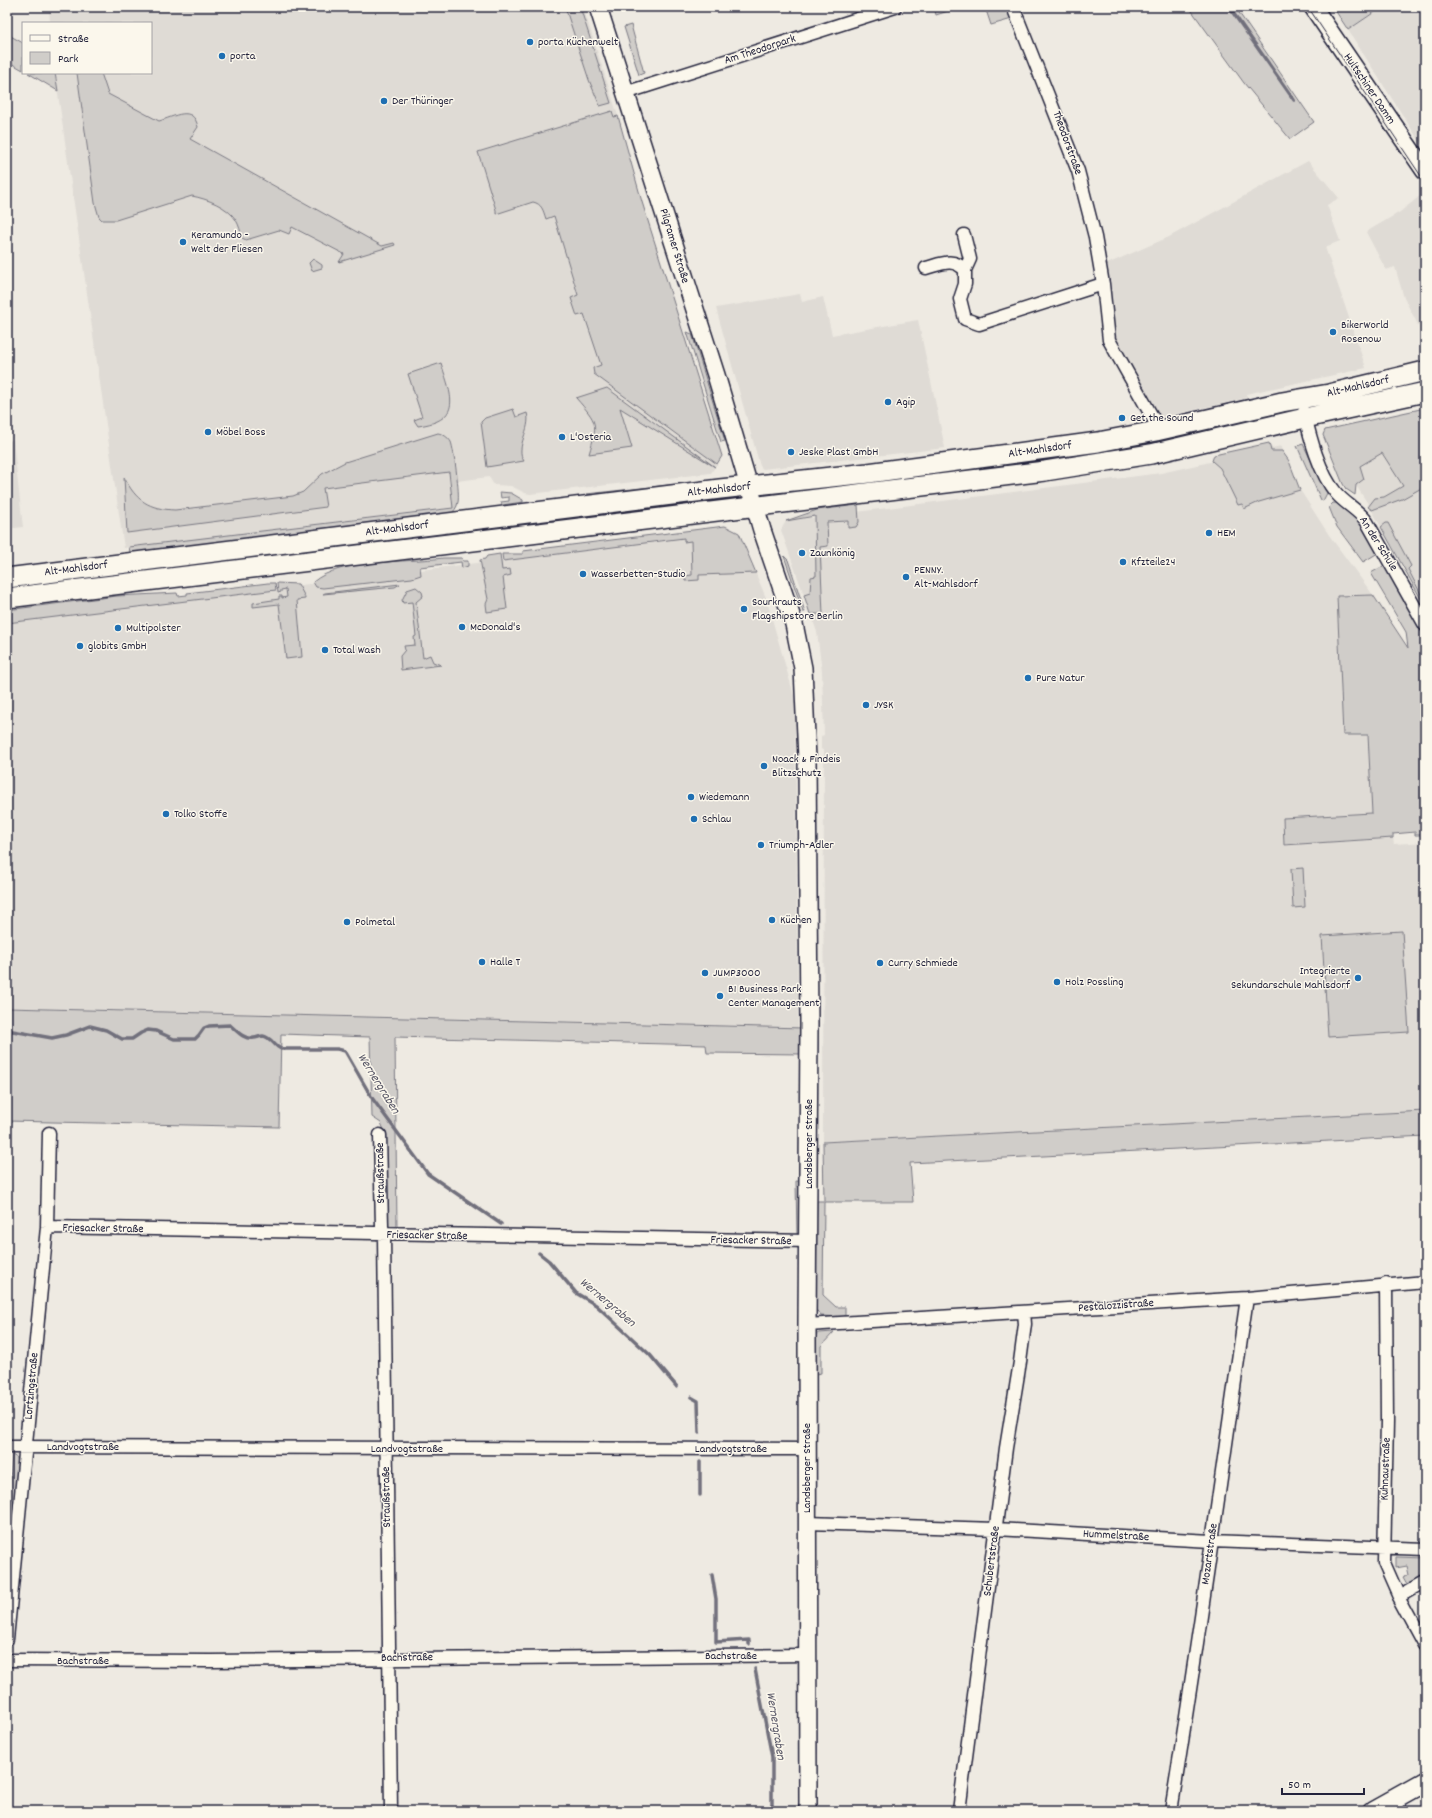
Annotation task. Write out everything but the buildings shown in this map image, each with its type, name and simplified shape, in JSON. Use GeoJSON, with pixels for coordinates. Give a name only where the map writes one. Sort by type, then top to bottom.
{"type":"FeatureCollection","features":[{"type":"Feature","properties":{"kind":"main road","name":"Alt-Mahlsdorf"},"geometry":{"type":"LineString","coordinates":[[7,598],[1045,471],[1151,454],[1425,371]]}},
{"type":"Feature","properties":{"kind":"main road","name":"Alt-Mahlsdorf"},"geometry":{"type":"LineString","coordinates":[[7,578],[749,486],[868,473],[1098,442],[1156,431],[1282,402],[1303,409],[1425,392]]}},
{"type":"Feature","properties":{"kind":"street","name":"Pilgramer Straße"},"geometry":{"type":"LineString","coordinates":[[598,7],[716,374],[749,486]]}},
{"type":"Feature","properties":{"kind":"street","name":"Am Theodorpark"},"geometry":{"type":"LineString","coordinates":[[625,93],[895,7]]}},
{"type":"Feature","properties":{"kind":"street","name":"Theodorstraße"},"geometry":{"type":"LineString","coordinates":[[1014,7],[1078,171],[1095,237],[1103,284],[1109,340],[1154,420],[1156,431]]}},
{"type":"Feature","properties":{"kind":"street","name":"Hultschiner Damm"},"geometry":{"type":"LineString","coordinates":[[1313,7],[1425,171]]}},
{"type":"Feature","properties":{"kind":"street"},"geometry":{"type":"LineString","coordinates":[[964,236],[970,259],[965,270],[965,284],[960,299],[965,319],[979,324],[1103,284]]}},
{"type":"Feature","properties":{"kind":"street"},"geometry":{"type":"LineString","coordinates":[[926,268],[948,262],[959,263],[965,270]]}},
{"type":"Feature","properties":{"kind":"street","name":"An der Schule"},"geometry":{"type":"LineString","coordinates":[[1303,409],[1312,442],[1328,481],[1337,495],[1364,517],[1425,625]]}},
{"type":"Feature","properties":{"kind":"street","name":"Landsberger Straße"},"geometry":{"type":"LineString","coordinates":[[749,486],[754,506],[794,624],[804,668],[807,759],[809,1024],[807,1325],[808,1811]]}},
{"type":"Feature","properties":{"kind":"street","name":"Lortzingstraße"},"geometry":{"type":"LineString","coordinates":[[7,1639],[47,1227],[49,1133]]}},
{"type":"Feature","properties":{"kind":"street","name":"Straußstraße"},"geometry":{"type":"LineString","coordinates":[[380,1135],[382,1227],[384,1235],[390,1811]]}},
{"type":"Feature","properties":{"kind":"street","name":"Friesacker Straße"},"geometry":{"type":"LineString","coordinates":[[47,1227],[384,1235],[808,1242]]}},
{"type":"Feature","properties":{"kind":"street","name":"Pestalozzistraße"},"geometry":{"type":"LineString","coordinates":[[807,1325],[1247,1298],[1386,1284],[1425,1282]]}},
{"type":"Feature","properties":{"kind":"street","name":"Kuhnaustraße"},"geometry":{"type":"LineString","coordinates":[[1386,1284],[1387,1421],[1384,1563],[1399,1598],[1425,1645]]}},
{"type":"Feature","properties":{"kind":"street","name":"Mozartstraße"},"geometry":{"type":"LineString","coordinates":[[1171,1811],[1195,1664],[1211,1541],[1247,1298]]}},
{"type":"Feature","properties":{"kind":"street","name":"Schubertstraße"},"geometry":{"type":"LineString","coordinates":[[959,1811],[996,1529],[1025,1324],[1024,1312]]}},
{"type":"Feature","properties":{"kind":"street","name":"Landvogtstraße"},"geometry":{"type":"LineString","coordinates":[[7,1447],[807,1449]]}},
{"type":"Feature","properties":{"kind":"street","name":"Hummelstraße"},"geometry":{"type":"LineString","coordinates":[[807,1522],[996,1529],[1211,1541],[1425,1549]]}},
{"type":"Feature","properties":{"kind":"street"},"geometry":{"type":"LineString","coordinates":[[1399,1598],[1425,1582]]}},
{"type":"Feature","properties":{"kind":"street","name":"Bachstraße"},"geometry":{"type":"LineString","coordinates":[[7,1660],[211,1661],[389,1658],[808,1655]]}},
{"type":"Feature","properties":{"kind":"street"},"geometry":{"type":"LineString","coordinates":[[1373,1811],[1425,1782]]}},
{"type":"Feature","properties":{"kind":"shaded area"},"geometry":{"type":"Polygon","coordinates":[[[583,7],[618,116],[642,202],[722,456],[711,473],[530,494],[511,486],[494,485],[489,477],[457,481],[459,498],[457,507],[124,548],[55,74],[152,74],[152,22],[50,22],[49,8],[583,7]]]}},
{"type":"Feature","properties":{"kind":"shaded area"},"geometry":{"type":"Polygon","coordinates":[[[1382,7],[1425,7],[1425,150],[1348,30],[1382,7]]]}},
{"type":"Feature","properties":{"kind":"shaded area"},"geometry":{"type":"Polygon","coordinates":[[[1308,161],[1339,198],[1327,205],[1340,241],[1325,247],[1366,368],[1246,394],[1247,398],[1157,419],[1112,338],[1107,264],[1169,237],[1308,161]]]}},
{"type":"Feature","properties":{"kind":"shaded area"},"geometry":{"type":"Polygon","coordinates":[[[1425,192],[1425,338],[1404,298],[1395,267],[1386,270],[1366,232],[1400,212],[1425,192]]]}},
{"type":"Feature","properties":{"kind":"shaded area"},"geometry":{"type":"Polygon","coordinates":[[[800,294],[802,302],[823,297],[832,335],[918,320],[945,448],[763,469],[760,466],[716,308],[800,294]]]}},
{"type":"Feature","properties":{"kind":"shaded area"},"geometry":{"type":"Polygon","coordinates":[[[1425,415],[1425,606],[1370,507],[1352,479],[1352,431],[1425,415]]]}},
{"type":"Feature","properties":{"kind":"shaded area"},"geometry":{"type":"Polygon","coordinates":[[[13,440],[23,527],[7,529],[7,441],[13,440]]]}},
{"type":"Feature","properties":{"kind":"shaded area"},"geometry":{"type":"Polygon","coordinates":[[[1281,446],[1282,451],[1289,461],[1300,490],[1329,535],[1373,595],[1338,596],[1343,735],[1368,735],[1372,813],[1284,818],[1284,845],[1393,838],[1394,844],[1425,842],[1425,1111],[823,1142],[824,751],[821,749],[821,736],[824,735],[822,672],[817,632],[781,530],[786,521],[1161,473],[1281,446]]]}},
{"type":"Feature","properties":{"kind":"shaded area"},"geometry":{"type":"Polygon","coordinates":[[[734,531],[739,533],[766,598],[795,699],[798,1028],[7,1008],[7,617],[181,600],[734,531]]]}},
{"type":"Feature","properties":{"kind":"green space"},"geometry":{"type":"Polygon","coordinates":[[[565,7],[580,7],[611,103],[600,106],[589,80],[565,7]]]}},
{"type":"Feature","properties":{"kind":"green space"},"geometry":{"type":"Polygon","coordinates":[[[934,7],[961,7],[936,15],[934,7]]]}},
{"type":"Feature","properties":{"kind":"green space"},"geometry":{"type":"Polygon","coordinates":[[[985,7],[1007,7],[1012,19],[991,25],[985,7]]]}},
{"type":"Feature","properties":{"kind":"green space"},"geometry":{"type":"Polygon","coordinates":[[[1189,7],[1235,7],[1314,122],[1290,139],[1244,83],[1189,7]]]}},
{"type":"Feature","properties":{"kind":"green space"},"geometry":{"type":"Polygon","coordinates":[[[1333,7],[1382,7],[1348,30],[1333,7]]]}},
{"type":"Feature","properties":{"kind":"green space"},"geometry":{"type":"Polygon","coordinates":[[[631,25],[644,73],[639,75],[624,27],[631,25]]]}},
{"type":"Feature","properties":{"kind":"green space"},"geometry":{"type":"Polygon","coordinates":[[[7,34],[22,42],[22,69],[7,61],[7,34]]]}},
{"type":"Feature","properties":{"kind":"green space"},"geometry":{"type":"Polygon","coordinates":[[[30,74],[55,74],[58,91],[30,74]]]}},
{"type":"Feature","properties":{"kind":"green space"},"geometry":{"type":"Polygon","coordinates":[[[77,74],[101,74],[108,94],[159,121],[182,114],[192,116],[196,120],[198,127],[190,139],[382,246],[394,243],[395,245],[339,262],[344,254],[292,227],[289,234],[279,230],[246,240],[242,238],[237,222],[232,215],[222,207],[210,201],[192,196],[116,220],[102,220],[99,217],[95,203],[77,74]]]}},
{"type":"Feature","properties":{"kind":"green space"},"geometry":{"type":"Polygon","coordinates":[[[612,111],[614,117],[618,116],[642,202],[722,456],[717,464],[594,374],[593,368],[601,365],[584,314],[577,316],[571,298],[578,295],[554,216],[546,219],[540,206],[533,202],[496,214],[478,152],[612,111]]]}},
{"type":"Feature","properties":{"kind":"green space"},"geometry":{"type":"Polygon","coordinates":[[[313,259],[322,265],[322,268],[312,271],[309,263],[313,259]]]}},
{"type":"Feature","properties":{"kind":"green space"},"geometry":{"type":"Polygon","coordinates":[[[687,332],[692,334],[725,441],[721,442],[687,332]]]}},
{"type":"Feature","properties":{"kind":"green space"},"geometry":{"type":"Polygon","coordinates":[[[441,363],[450,395],[448,412],[442,418],[433,423],[418,426],[414,420],[422,417],[408,374],[441,363]]]}},
{"type":"Feature","properties":{"kind":"green space"},"geometry":{"type":"Polygon","coordinates":[[[607,388],[715,467],[620,408],[632,448],[589,454],[594,436],[594,424],[589,413],[576,398],[607,388]]]}},
{"type":"Feature","properties":{"kind":"green space"},"geometry":{"type":"Polygon","coordinates":[[[1425,408],[1425,486],[1402,499],[1372,510],[1368,507],[1375,498],[1384,497],[1403,486],[1382,453],[1360,466],[1364,479],[1356,485],[1355,495],[1346,489],[1323,435],[1325,430],[1425,408]]]}},
{"type":"Feature","properties":{"kind":"green space"},"geometry":{"type":"Polygon","coordinates":[[[513,409],[516,417],[527,413],[528,419],[521,450],[521,456],[524,461],[487,467],[481,422],[485,418],[513,409]]]}},
{"type":"Feature","properties":{"kind":"green space"},"geometry":{"type":"Polygon","coordinates":[[[438,433],[445,436],[451,442],[455,462],[458,502],[456,508],[450,515],[131,557],[129,547],[453,508],[449,472],[323,488],[326,507],[127,533],[124,477],[133,492],[144,502],[158,508],[166,509],[175,510],[293,496],[303,492],[322,474],[345,462],[438,433]]]}},
{"type":"Feature","properties":{"kind":"green space"},"geometry":{"type":"Polygon","coordinates":[[[1156,441],[1123,452],[879,485],[879,481],[1156,441]]]}},
{"type":"Feature","properties":{"kind":"green space"},"geometry":{"type":"Polygon","coordinates":[[[1269,443],[1271,451],[1282,451],[1289,461],[1300,490],[1259,502],[1244,509],[1242,504],[1238,505],[1220,468],[1212,461],[1214,455],[1269,443]]]}},
{"type":"Feature","properties":{"kind":"green space"},"geometry":{"type":"Polygon","coordinates":[[[1303,444],[1327,493],[1323,501],[1321,500],[1297,446],[1303,444]]]}},
{"type":"Feature","properties":{"kind":"green space"},"geometry":{"type":"Polygon","coordinates":[[[687,483],[700,484],[612,497],[586,494],[687,483]]]}},
{"type":"Feature","properties":{"kind":"green space"},"geometry":{"type":"Polygon","coordinates":[[[500,492],[511,493],[523,500],[523,502],[502,505],[501,502],[509,501],[509,497],[501,498],[500,492]]]}},
{"type":"Feature","properties":{"kind":"green space"},"geometry":{"type":"Polygon","coordinates":[[[717,495],[719,500],[648,509],[606,518],[505,531],[504,522],[717,495]]]}},
{"type":"Feature","properties":{"kind":"green space"},"geometry":{"type":"Polygon","coordinates":[[[1333,503],[1336,503],[1361,522],[1378,553],[1363,562],[1337,527],[1329,507],[1333,503]]]}},
{"type":"Feature","properties":{"kind":"green space"},"geometry":{"type":"Polygon","coordinates":[[[858,505],[859,522],[856,527],[848,528],[848,521],[827,522],[828,546],[820,547],[823,614],[810,614],[804,595],[810,593],[811,577],[816,576],[815,516],[786,521],[817,510],[858,505]]]}},
{"type":"Feature","properties":{"kind":"green space"},"geometry":{"type":"Polygon","coordinates":[[[1388,523],[1411,566],[1408,569],[1425,602],[1425,606],[1381,527],[1388,523]]]}},
{"type":"Feature","properties":{"kind":"green space"},"geometry":{"type":"Polygon","coordinates":[[[725,526],[739,533],[756,573],[699,575],[699,580],[685,581],[685,576],[692,575],[691,541],[684,542],[684,538],[503,561],[502,554],[523,554],[523,551],[725,526]]]}},
{"type":"Feature","properties":{"kind":"green space"},"geometry":{"type":"Polygon","coordinates":[[[605,530],[641,531],[507,547],[506,543],[605,530]]]}},
{"type":"Feature","properties":{"kind":"green space"},"geometry":{"type":"Polygon","coordinates":[[[500,554],[502,570],[510,569],[511,575],[503,577],[507,609],[487,612],[486,604],[488,599],[480,560],[485,559],[487,556],[500,554]]]}},
{"type":"Feature","properties":{"kind":"green space"},"geometry":{"type":"Polygon","coordinates":[[[784,556],[788,560],[805,612],[803,612],[784,556]]]}},
{"type":"Feature","properties":{"kind":"green space"},"geometry":{"type":"Polygon","coordinates":[[[443,558],[462,558],[463,561],[468,561],[468,566],[462,568],[461,562],[420,567],[421,575],[412,578],[323,588],[316,587],[313,582],[325,574],[357,565],[443,558]]]}},
{"type":"Feature","properties":{"kind":"green space"},"geometry":{"type":"Polygon","coordinates":[[[1385,565],[1425,638],[1425,835],[1415,835],[1415,832],[1393,834],[1393,838],[1284,845],[1283,818],[1372,813],[1368,735],[1343,735],[1337,596],[1373,595],[1408,648],[1406,632],[1371,573],[1385,565]]]}},
{"type":"Feature","properties":{"kind":"green space"},"geometry":{"type":"Polygon","coordinates":[[[275,583],[276,590],[7,623],[7,610],[117,596],[177,593],[178,596],[187,595],[187,593],[275,583]]]}},
{"type":"Feature","properties":{"kind":"green space"},"geometry":{"type":"Polygon","coordinates":[[[277,583],[298,584],[305,597],[305,599],[297,600],[302,657],[286,659],[279,604],[253,607],[253,603],[279,599],[279,596],[282,596],[282,598],[287,597],[286,589],[281,590],[281,592],[278,593],[277,583]]]}},
{"type":"Feature","properties":{"kind":"green space"},"geometry":{"type":"Polygon","coordinates":[[[400,584],[395,587],[323,594],[325,593],[400,584]]]}},
{"type":"Feature","properties":{"kind":"green space"},"geometry":{"type":"Polygon","coordinates":[[[416,587],[422,592],[423,596],[416,602],[423,658],[430,655],[433,662],[441,665],[401,670],[400,656],[405,650],[404,646],[415,645],[414,637],[416,636],[412,602],[403,603],[402,600],[407,590],[416,587]]]}},
{"type":"Feature","properties":{"kind":"green space"},"geometry":{"type":"Polygon","coordinates":[[[1303,868],[1305,907],[1293,908],[1291,869],[1303,868]]]}},
{"type":"Feature","properties":{"kind":"green space"},"geometry":{"type":"Polygon","coordinates":[[[1402,931],[1409,1032],[1328,1037],[1322,936],[1402,931]]]}},
{"type":"Feature","properties":{"kind":"green space"},"geometry":{"type":"Polygon","coordinates":[[[7,1008],[803,1028],[803,1054],[707,1053],[706,1045],[395,1037],[397,1230],[395,1231],[388,1227],[385,1220],[385,1132],[381,1123],[372,1117],[370,1037],[281,1034],[279,1127],[7,1121],[7,1008]]]}},
{"type":"Feature","properties":{"kind":"green space"},"geometry":{"type":"Polygon","coordinates":[[[1425,1111],[1425,1136],[910,1163],[913,1202],[824,1202],[823,1295],[836,1307],[845,1307],[845,1316],[821,1316],[814,1307],[817,1201],[824,1201],[823,1142],[1425,1111]]]}},
{"type":"Feature","properties":{"kind":"green space"},"geometry":{"type":"Polygon","coordinates":[[[796,1181],[805,1182],[799,1235],[797,1237],[796,1181]]]}},
{"type":"Feature","properties":{"kind":"green space"},"geometry":{"type":"Polygon","coordinates":[[[834,1332],[821,1346],[821,1373],[816,1374],[815,1335],[819,1333],[834,1332]]]}},
{"type":"Feature","properties":{"kind":"green space"},"geometry":{"type":"Polygon","coordinates":[[[12,1455],[17,1458],[18,1464],[7,1588],[7,1514],[12,1455]]]}},
{"type":"Feature","properties":{"kind":"green space"},"geometry":{"type":"Polygon","coordinates":[[[1396,1557],[1425,1558],[1425,1574],[1407,1584],[1403,1577],[1409,1574],[1407,1565],[1396,1567],[1396,1557]]]}},
{"type":"Feature","properties":{"kind":"waterway"},"geometry":{"type":"LineString","coordinates":[[1229,7],[1294,100]]}},
{"type":"Feature","properties":{"kind":"waterway","name":"Wernergraben"},"geometry":{"type":"LineString","coordinates":[[7,1030],[52,1038],[66,1035],[90,1026],[106,1030],[122,1039],[132,1039],[148,1030],[156,1031],[174,1039],[195,1039],[204,1028],[209,1026],[230,1025],[247,1038],[263,1036],[281,1049],[337,1049],[345,1051],[372,1098],[428,1174],[501,1224]]}},
{"type":"Feature","properties":{"kind":"waterway","name":"Wernergraben"},"geometry":{"type":"LineString","coordinates":[[539,1253],[549,1261],[576,1293],[596,1305],[650,1355],[677,1387]]}},
{"type":"Feature","properties":{"kind":"waterway","name":"Wernergraben"},"geometry":{"type":"LineString","coordinates":[[691,1397],[698,1401],[699,1432]]}},
{"type":"Feature","properties":{"kind":"waterway","name":"Wernergraben"},"geometry":{"type":"LineString","coordinates":[[700,1462],[700,1495]]}},
{"type":"Feature","properties":{"kind":"waterway","name":"Wernergraben"},"geometry":{"type":"LineString","coordinates":[[712,1575],[716,1599],[716,1642],[749,1640],[749,1644]]}},
{"type":"Feature","properties":{"kind":"waterway","name":"Wernergraben"},"geometry":{"type":"LineString","coordinates":[[755,1669],[772,1757],[772,1811]]}},
{"type":"Feature","properties":{"kind":"tram line"},"geometry":{"type":"LineString","coordinates":[[1308,7],[1425,182]]}},
{"type":"Feature","properties":{"kind":"place","name":"porta Küchenwelt"},"geometry":{"type":"Point","coordinates":[530,42]}},
{"type":"Feature","properties":{"kind":"place","name":"porta"},"geometry":{"type":"Point","coordinates":[222,56]}},
{"type":"Feature","properties":{"kind":"place","name":"Der Thüringer"},"geometry":{"type":"Point","coordinates":[384,101]}},
{"type":"Feature","properties":{"kind":"place","name":"Keramundo - Welt der Fliesen"},"geometry":{"type":"Point","coordinates":[183,242]}},
{"type":"Feature","properties":{"kind":"place","name":"BikerWorld Rosenow"},"geometry":{"type":"Point","coordinates":[1333,332]}},
{"type":"Feature","properties":{"kind":"place","name":"Agip"},"geometry":{"type":"Point","coordinates":[888,402]}},
{"type":"Feature","properties":{"kind":"place","name":"Get the Sound"},"geometry":{"type":"Point","coordinates":[1122,418]}},
{"type":"Feature","properties":{"kind":"place","name":"Möbel Boss"},"geometry":{"type":"Point","coordinates":[208,432]}},
{"type":"Feature","properties":{"kind":"place","name":"L'Osteria"},"geometry":{"type":"Point","coordinates":[562,437]}},
{"type":"Feature","properties":{"kind":"place","name":"Jeske Plast GmbH"},"geometry":{"type":"Point","coordinates":[791,452]}},
{"type":"Feature","properties":{"kind":"place","name":"HEM"},"geometry":{"type":"Point","coordinates":[1209,533]}},
{"type":"Feature","properties":{"kind":"place","name":"Zaunkönig"},"geometry":{"type":"Point","coordinates":[802,553]}},
{"type":"Feature","properties":{"kind":"place","name":"Kfzteile24"},"geometry":{"type":"Point","coordinates":[1123,562]}},
{"type":"Feature","properties":{"kind":"place","name":"Wasserbetten-Studio"},"geometry":{"type":"Point","coordinates":[583,574]}},
{"type":"Feature","properties":{"kind":"place","name":"PENNY. Alt-Mahlsdorf"},"geometry":{"type":"Point","coordinates":[906,577]}},
{"type":"Feature","properties":{"kind":"place","name":"Sourkrauts Flagshipstore Berlin"},"geometry":{"type":"Point","coordinates":[744,609]}},
{"type":"Feature","properties":{"kind":"place","name":"McDonald's"},"geometry":{"type":"Point","coordinates":[462,627]}},
{"type":"Feature","properties":{"kind":"place","name":"Multipolster"},"geometry":{"type":"Point","coordinates":[118,628]}},
{"type":"Feature","properties":{"kind":"place","name":"globits GmbH"},"geometry":{"type":"Point","coordinates":[80,646]}},
{"type":"Feature","properties":{"kind":"place","name":"Total Wash"},"geometry":{"type":"Point","coordinates":[325,650]}},
{"type":"Feature","properties":{"kind":"place","name":"Pure Natur"},"geometry":{"type":"Point","coordinates":[1028,678]}},
{"type":"Feature","properties":{"kind":"place","name":"JYSK"},"geometry":{"type":"Point","coordinates":[866,705]}},
{"type":"Feature","properties":{"kind":"place","name":"Noack & Findeis Blitzschutz"},"geometry":{"type":"Point","coordinates":[764,766]}},
{"type":"Feature","properties":{"kind":"place","name":"Wiedemann"},"geometry":{"type":"Point","coordinates":[691,797]}},
{"type":"Feature","properties":{"kind":"place","name":"Tolko Stoffe"},"geometry":{"type":"Point","coordinates":[166,814]}},
{"type":"Feature","properties":{"kind":"place","name":"Schlau"},"geometry":{"type":"Point","coordinates":[694,819]}},
{"type":"Feature","properties":{"kind":"place","name":"Triumph-Adler"},"geometry":{"type":"Point","coordinates":[761,845]}},
{"type":"Feature","properties":{"kind":"place","name":"Küchen"},"geometry":{"type":"Point","coordinates":[772,920]}},
{"type":"Feature","properties":{"kind":"place","name":"Polmetal"},"geometry":{"type":"Point","coordinates":[347,922]}},
{"type":"Feature","properties":{"kind":"place","name":"Halle T"},"geometry":{"type":"Point","coordinates":[482,962]}},
{"type":"Feature","properties":{"kind":"place","name":"Curry Schmiede"},"geometry":{"type":"Point","coordinates":[880,963]}},
{"type":"Feature","properties":{"kind":"place","name":"JUMP3000"},"geometry":{"type":"Point","coordinates":[705,973]}},
{"type":"Feature","properties":{"kind":"place","name":"Integrierte Sekundarschule Mahlsdorf"},"geometry":{"type":"Point","coordinates":[1358,978]}},
{"type":"Feature","properties":{"kind":"place","name":"Holz Possling"},"geometry":{"type":"Point","coordinates":[1057,982]}},
{"type":"Feature","properties":{"kind":"place","name":"B1 Business Park Center Management"},"geometry":{"type":"Point","coordinates":[720,996]}}]}
